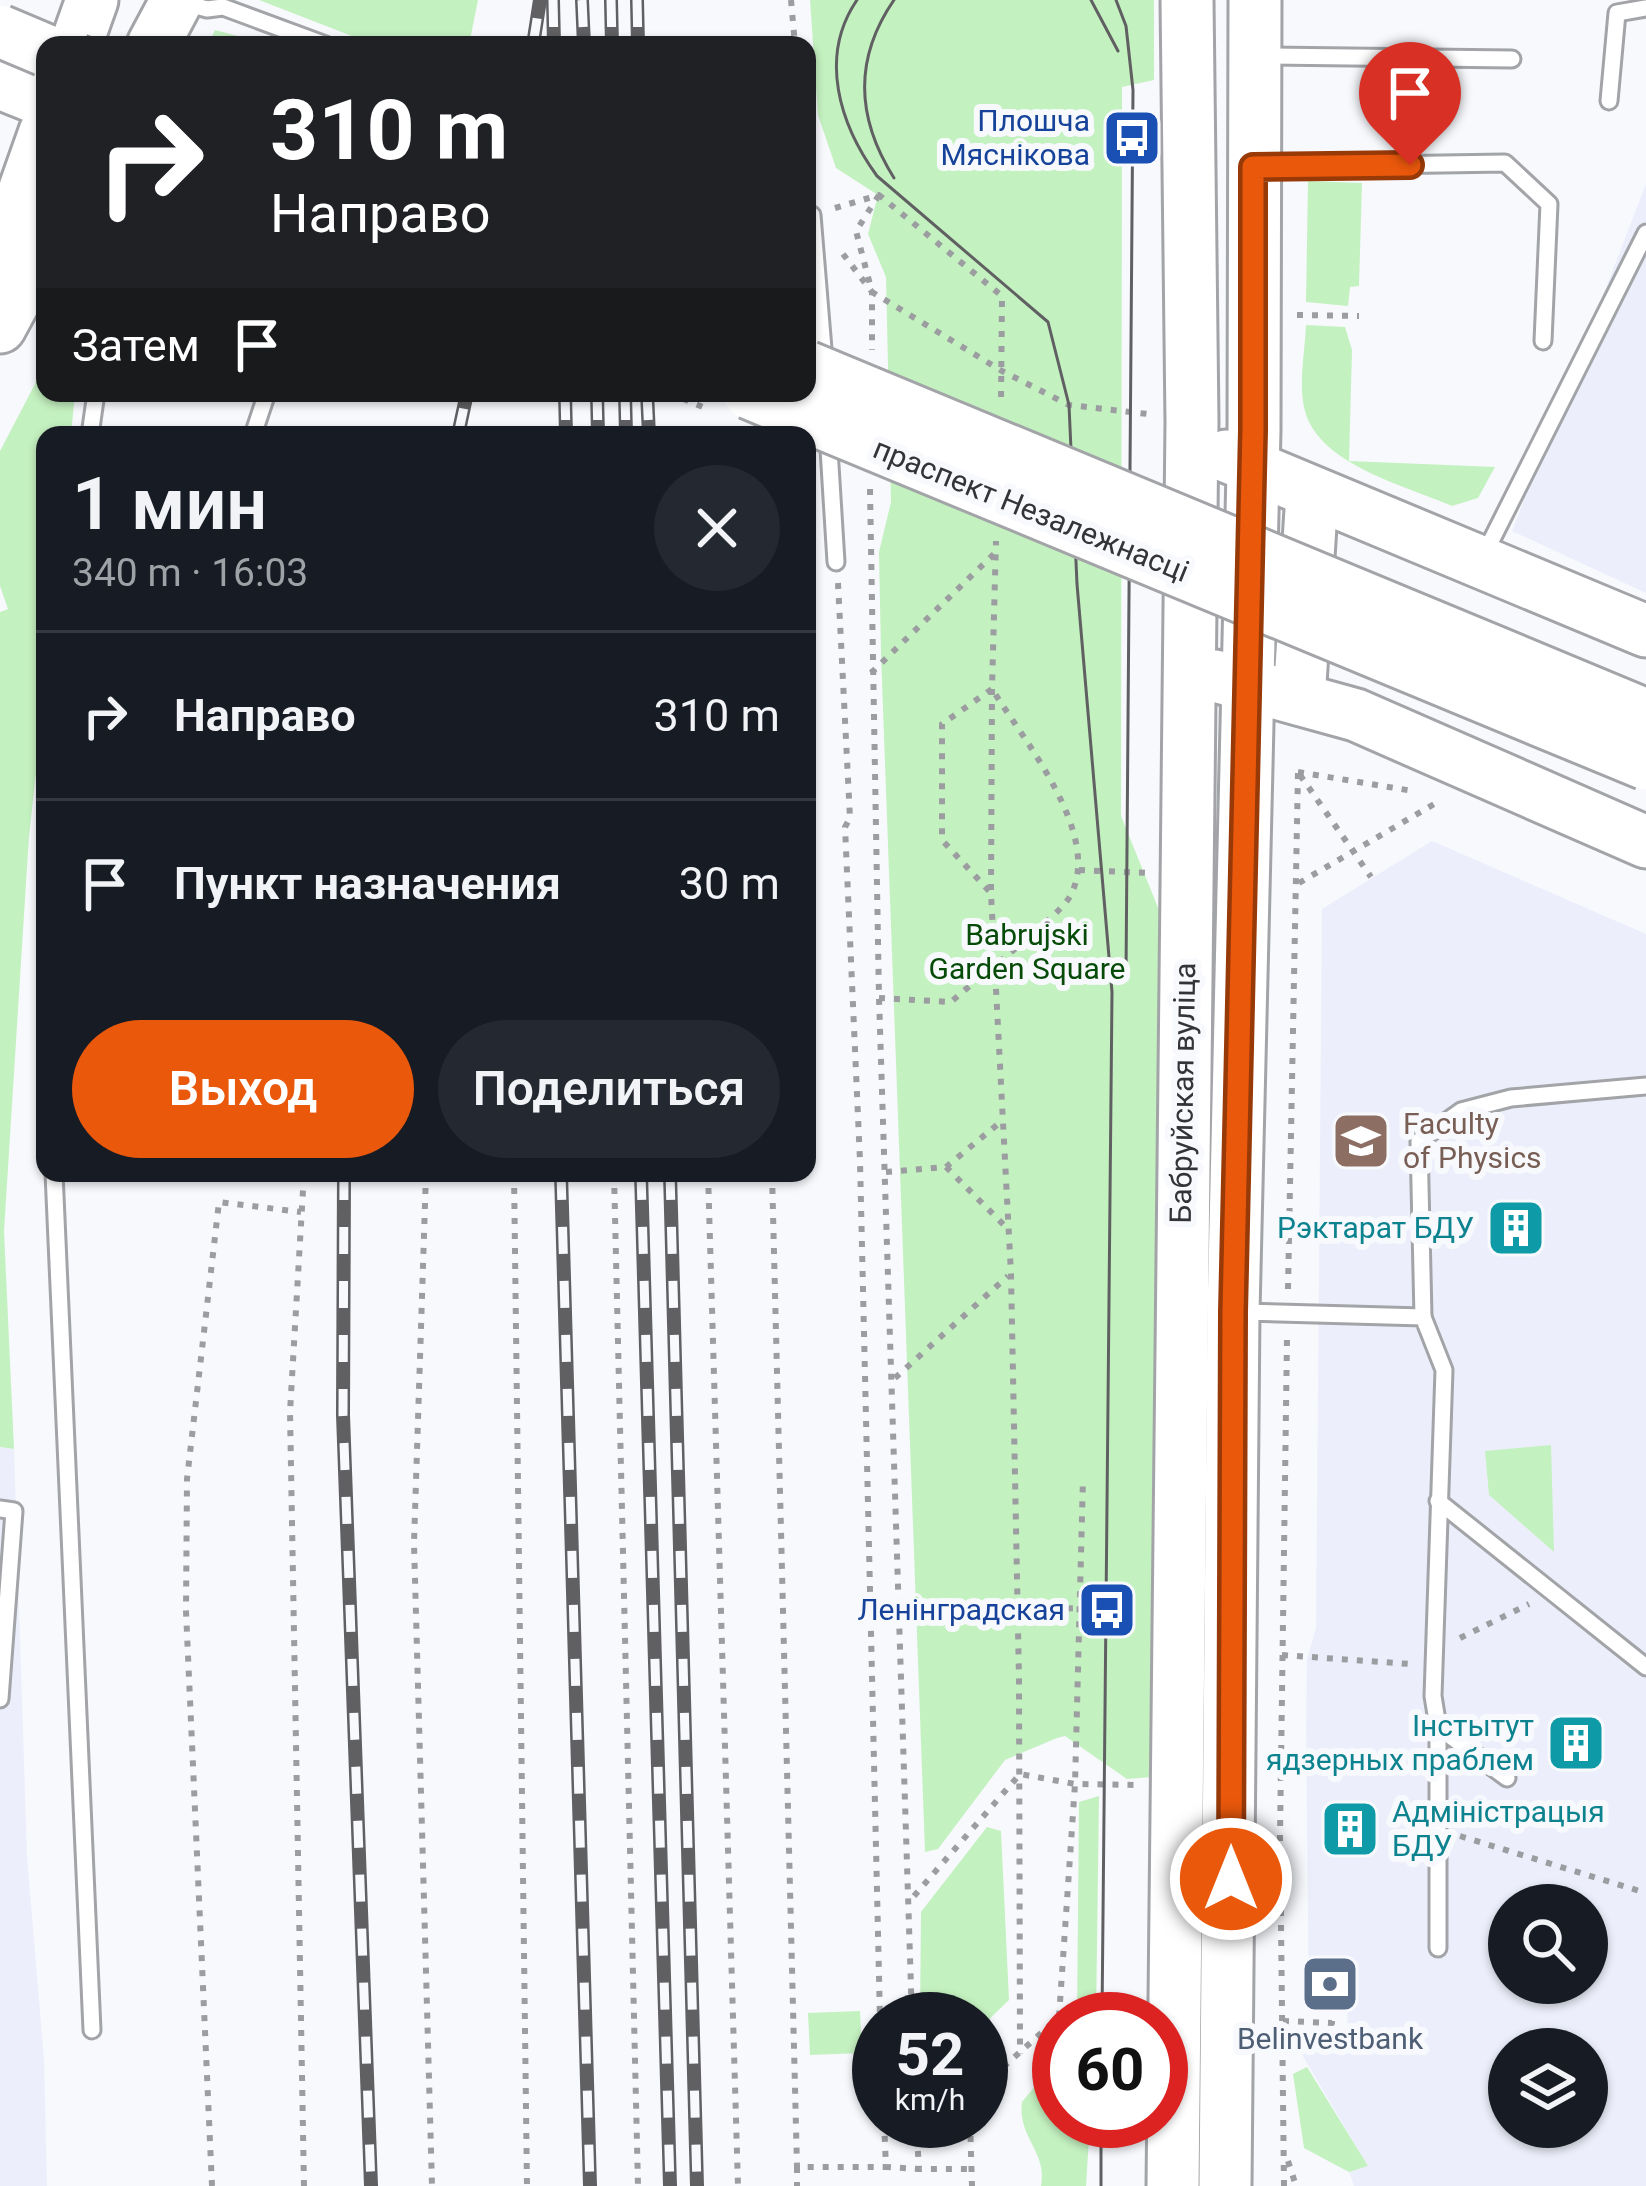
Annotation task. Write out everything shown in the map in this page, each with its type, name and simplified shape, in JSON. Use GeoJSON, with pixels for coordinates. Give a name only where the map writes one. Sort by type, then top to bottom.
{"type":"FeatureCollection","features":[{"type":"Feature","properties":{"kind":"main road"},"geometry":{"type":"LineString","coordinates":[[0,53],[22,0]]}},
{"type":"Feature","properties":{"kind":"main road"},"geometry":{"type":"LineString","coordinates":[[79,36],[92,0]]}},
{"type":"Feature","properties":{"kind":"main road"},"geometry":{"type":"LineString","coordinates":[[157,36],[177,0]]}},
{"type":"Feature","properties":{"kind":"main road","name":"Бабруйская вуліца"},"geometry":{"type":"LineString","coordinates":[[1173,2186],[1186,667],[1174,428],[1187,0]]}},
{"type":"Feature","properties":{"kind":"main road","name":"Бабруйская вуліца"},"geometry":{"type":"LineString","coordinates":[[1225,2186],[1233,1312],[1251,466],[1255,0]]}},
{"type":"Feature","properties":{"kind":"main road"},"geometry":{"type":"LineString","coordinates":[[0,31],[36,46]]}},
{"type":"Feature","properties":{"kind":"main road"},"geometry":{"type":"LineString","coordinates":[[0,82],[36,97]]}},
{"type":"Feature","properties":{"kind":"main road"},"geometry":{"type":"LineString","coordinates":[[0,259],[36,157]]}},
{"type":"Feature","properties":{"kind":"main road"},"geometry":{"type":"LineString","coordinates":[[0,327],[36,261]]}},
{"type":"Feature","properties":{"kind":"main road","name":"праспект Незалежнасці"},"geometry":{"type":"LineString","coordinates":[[816,371],[1646,715]]}},
{"type":"Feature","properties":{"kind":"main road","name":"праспект Незалежнасці"},"geometry":{"type":"LineString","coordinates":[[771,402],[1646,764]]}},
{"type":"Feature","properties":{"kind":"main road"},"geometry":{"type":"LineString","coordinates":[[1174,428],[1312,494],[1646,631]]}},
{"type":"Feature","properties":{"kind":"main road"},"geometry":{"type":"LineString","coordinates":[[1299,699],[1312,494]]}},
{"type":"Feature","properties":{"kind":"main road"},"geometry":{"type":"LineString","coordinates":[[1186,667],[1356,715],[1646,842]]}},
{"type":"Feature","properties":{"kind":"lane"},"geometry":{"type":"LineString","coordinates":[[177,0],[207,9],[223,7],[302,36]]}},
{"type":"Feature","properties":{"kind":"lane"},"geometry":{"type":"LineString","coordinates":[[1609,101],[1617,13],[1646,8]]}},
{"type":"Feature","properties":{"kind":"lane"},"geometry":{"type":"LineString","coordinates":[[1254,56],[1512,59]]}},
{"type":"Feature","properties":{"kind":"lane"},"geometry":{"type":"LineString","coordinates":[[1253,167],[1504,163],[1549,203],[1543,341]]}},
{"type":"Feature","properties":{"kind":"lane"},"geometry":{"type":"LineString","coordinates":[[1480,563],[1641,260],[1646,233]]}},
{"type":"Feature","properties":{"kind":"lane"},"geometry":{"type":"LineString","coordinates":[[816,272],[836,562]]}},
{"type":"Feature","properties":{"kind":"lane"},"geometry":{"type":"LineString","coordinates":[[1438,1948],[1438,1727],[1433,1696],[1444,1370],[1423,1317],[1419,1141],[1461,1111],[1478,1106],[1645,1082]]}},
{"type":"Feature","properties":{"kind":"lane"},"geometry":{"type":"LineString","coordinates":[[54,1182],[92,2030]]}},
{"type":"Feature","properties":{"kind":"lane"},"geometry":{"type":"LineString","coordinates":[[1233,1312],[1423,1317]]}},
{"type":"Feature","properties":{"kind":"lane"},"geometry":{"type":"LineString","coordinates":[[1438,1501],[1646,1667]]}},
{"type":"Feature","properties":{"kind":"lane"},"geometry":{"type":"LineString","coordinates":[[0,1509],[14,1511],[0,1699]]}},
{"type":"Feature","properties":{"kind":"lane"},"geometry":{"type":"LineString","coordinates":[[1438,1727],[1507,1778]]}},
{"type":"Feature","properties":{"kind":"path"},"geometry":{"type":"LineString","coordinates":[[791,0],[794,36]]}},
{"type":"Feature","properties":{"kind":"path"},"geometry":{"type":"LineString","coordinates":[[872,359],[872,292],[856,231],[879,195]]}},
{"type":"Feature","properties":{"kind":"path"},"geometry":{"type":"LineString","coordinates":[[816,219],[872,292],[1002,371],[1069,405],[1174,428]]}},
{"type":"Feature","properties":{"kind":"path"},"geometry":{"type":"LineString","coordinates":[[1288,315],[1359,316]]}},
{"type":"Feature","properties":{"kind":"path"},"geometry":{"type":"LineString","coordinates":[[870,472],[879,998],[912,1992]]}},
{"type":"Feature","properties":{"kind":"path"},"geometry":{"type":"LineString","coordinates":[[872,673],[995,553]]}},
{"type":"Feature","properties":{"kind":"path"},"geometry":{"type":"LineString","coordinates":[[836,562],[850,818],[845,827],[860,1161],[879,1992]]}},
{"type":"Feature","properties":{"kind":"path"},"geometry":{"type":"LineString","coordinates":[[879,998],[951,1002],[995,962],[1068,900],[1079,870],[1069,812],[992,689],[995,962],[1011,1274],[1021,2054]]}},
{"type":"Feature","properties":{"kind":"path"},"geometry":{"type":"LineString","coordinates":[[1298,772],[1371,877]]}},
{"type":"Feature","properties":{"kind":"path"},"geometry":{"type":"LineString","coordinates":[[1299,883],[1448,796]]}},
{"type":"Feature","properties":{"kind":"path"},"geometry":{"type":"LineString","coordinates":[[1079,870],[1154,873]]}},
{"type":"Feature","properties":{"kind":"path"},"geometry":{"type":"LineString","coordinates":[[886,1172],[946,1167],[1004,1120]]}},
{"type":"Feature","properties":{"kind":"path"},"geometry":{"type":"LineString","coordinates":[[946,1167],[1008,1229]]}},
{"type":"Feature","properties":{"kind":"path"},"geometry":{"type":"LineString","coordinates":[[303,1182],[290,1412],[304,2186]]}},
{"type":"Feature","properties":{"kind":"path"},"geometry":{"type":"LineString","coordinates":[[426,1182],[414,1543],[433,2186]]}},
{"type":"Feature","properties":{"kind":"path"},"geometry":{"type":"LineString","coordinates":[[514,1182],[527,2186]]}},
{"type":"Feature","properties":{"kind":"path"},"geometry":{"type":"LineString","coordinates":[[614,1182],[638,2186]]}},
{"type":"Feature","properties":{"kind":"path"},"geometry":{"type":"LineString","coordinates":[[708,1182],[738,2186]]}},
{"type":"Feature","properties":{"kind":"path"},"geometry":{"type":"LineString","coordinates":[[772,1182],[797,2186]]}},
{"type":"Feature","properties":{"kind":"path"},"geometry":{"type":"LineString","coordinates":[[212,2186],[186,1611],[187,1479],[219,1202],[301,1212]]}},
{"type":"Feature","properties":{"kind":"path"},"geometry":{"type":"LineString","coordinates":[[895,1378],[1011,1274]]}},
{"type":"Feature","properties":{"kind":"path"},"geometry":{"type":"LineString","coordinates":[[1008,2065],[1059,2017],[1075,1784],[1083,1478]]}},
{"type":"Feature","properties":{"kind":"path"},"geometry":{"type":"LineString","coordinates":[[902,1614],[1082,1608]]}},
{"type":"Feature","properties":{"kind":"path"},"geometry":{"type":"LineString","coordinates":[[1020,1774],[1075,1784]]}},
{"type":"Feature","properties":{"kind":"path"},"geometry":{"type":"LineString","coordinates":[[911,1899],[1020,1774]]}},
{"type":"Feature","properties":{"kind":"path"},"geometry":{"type":"LineString","coordinates":[[1437,1829],[1646,1894]]}},
{"type":"Feature","properties":{"kind":"path"},"geometry":{"type":"LineString","coordinates":[[1280,1836],[1284,2186]]}},
{"type":"Feature","properties":{"kind":"path"},"geometry":{"type":"LineString","coordinates":[[1283,2021],[1332,2023],[1332,2008]]}},
{"type":"Feature","properties":{"kind":"path"},"geometry":{"type":"LineString","coordinates":[[885,2148],[886,2167]]}},
{"type":"Feature","properties":{"kind":"path"},"geometry":{"type":"LineString","coordinates":[[918,2148],[919,2169]]}},
{"type":"Feature","properties":{"kind":"path"},"geometry":{"type":"LineString","coordinates":[[971,2148],[972,2186]]}},
{"type":"Feature","properties":{"kind":"path"},"geometry":{"type":"LineString","coordinates":[[1284,2150],[1296,2186]]}},
{"type":"Feature","properties":{"kind":"path"},"geometry":{"type":"LineString","coordinates":[[797,2168],[972,2169]]}},
{"type":"Feature","properties":{"kind":"shaded area"},"geometry":{"type":"Polygon","coordinates":[[[1646,184],[1646,593],[1512,531],[1646,184]]]}},
{"type":"Feature","properties":{"kind":"shaded area"},"geometry":{"type":"Polygon","coordinates":[[[1432,841],[1646,934],[1646,2186],[1354,2186],[1349,2172],[1367,2165],[1301,2053],[1301,2031],[1348,2029],[1347,2008],[1309,2008],[1307,1659],[1316,1628],[1322,909],[1432,841]]]}},
{"type":"Feature","properties":{"kind":"shaded area"},"geometry":{"type":"Polygon","coordinates":[[[0,1447],[14,1449],[27,1857],[44,2060],[47,2186],[0,2186],[0,1447]]]}},
{"type":"Feature","properties":{"kind":"green space"},"geometry":{"type":"Polygon","coordinates":[[[259,0],[478,0],[471,36],[352,36],[259,0]]]}},
{"type":"Feature","properties":{"kind":"green space","name":"Babrujski Garden Square"},"geometry":{"type":"Polygon","coordinates":[[[810,0],[1154,0],[1154,80],[1122,87],[1121,816],[1161,915],[1152,1777],[1127,1779],[1065,1736],[1057,1738],[1005,1760],[938,1849],[925,1852],[881,654],[879,552],[891,502],[886,277],[868,234],[878,195],[836,168],[818,115],[810,0]]]}},
{"type":"Feature","properties":{"kind":"green space"},"geometry":{"type":"Polygon","coordinates":[[[1308,181],[1362,183],[1359,286],[1350,287],[1348,306],[1306,302],[1308,181]]]}},
{"type":"Feature","properties":{"kind":"green space"},"geometry":{"type":"Polygon","coordinates":[[[1306,325],[1345,327],[1352,350],[1349,461],[1495,467],[1478,498],[1452,506],[1367,471],[1346,460],[1328,446],[1313,430],[1303,401],[1306,325]]]}},
{"type":"Feature","properties":{"kind":"green space"},"geometry":{"type":"Polygon","coordinates":[[[36,382],[36,402],[74,402],[72,426],[36,426],[36,773],[4,1231],[14,1449],[0,1447],[0,612],[8,609],[0,586],[0,451],[36,382]]]}},
{"type":"Feature","properties":{"kind":"green space"},"geometry":{"type":"Polygon","coordinates":[[[1551,1445],[1554,1552],[1489,1495],[1485,1451],[1551,1445]]]}},
{"type":"Feature","properties":{"kind":"green space"},"geometry":{"type":"Polygon","coordinates":[[[1099,1796],[1096,1992],[1077,1992],[1079,1802],[1099,1796]]]}},
{"type":"Feature","properties":{"kind":"green space"},"geometry":{"type":"Polygon","coordinates":[[[987,1827],[1001,1831],[1009,2000],[1008,1992],[920,1992],[921,1912],[987,1827]]]}},
{"type":"Feature","properties":{"kind":"green space"},"geometry":{"type":"Polygon","coordinates":[[[852,2011],[852,2053],[810,2055],[808,2013],[852,2011]]]}},
{"type":"Feature","properties":{"kind":"green space"},"geometry":{"type":"Polygon","coordinates":[[[1307,2067],[1368,2166],[1349,2172],[1304,2148],[1293,2074],[1307,2067]]]}},
{"type":"Feature","properties":{"kind":"green space"},"geometry":{"type":"Polygon","coordinates":[[[1032,2090],[1032,2144],[1024,2125],[1022,2102],[1032,2090]]]}},
{"type":"Feature","properties":{"kind":"green space"},"geometry":{"type":"Polygon","coordinates":[[[1034,2148],[1088,2148],[1086,2186],[1041,2186],[1034,2148]]]}},
{"type":"Feature","properties":{"kind":"tram line"},"geometry":{"type":"LineString","coordinates":[[857,0],[838,44],[836,67],[838,90],[853,135],[877,176],[1048,322],[1069,405],[1077,584],[1112,992],[1102,1992]]}},
{"type":"Feature","properties":{"kind":"tram line"},"geometry":{"type":"LineString","coordinates":[[894,0],[872,44],[865,88],[872,133],[894,178]]}},
{"type":"Feature","properties":{"kind":"tram line"},"geometry":{"type":"LineString","coordinates":[[1091,0],[1118,51]]}},
{"type":"Feature","properties":{"kind":"tram line"},"geometry":{"type":"LineString","coordinates":[[1116,0],[1126,26],[1133,90],[1126,975]]}},
{"type":"Feature","properties":{"kind":"tram line"},"geometry":{"type":"LineString","coordinates":[[1101,2148],[1101,2186]]}},
{"type":"Feature","properties":{"kind":"railway"},"geometry":{"type":"LineString","coordinates":[[534,36],[540,0]]}},
{"type":"Feature","properties":{"kind":"railway"},"geometry":{"type":"LineString","coordinates":[[553,0],[554,36]]}},
{"type":"Feature","properties":{"kind":"railway"},"geometry":{"type":"LineString","coordinates":[[582,0],[584,36]]}},
{"type":"Feature","properties":{"kind":"railway"},"geometry":{"type":"LineString","coordinates":[[611,0],[612,36]]}},
{"type":"Feature","properties":{"kind":"railway"},"geometry":{"type":"LineString","coordinates":[[637,0],[638,36]]}},
{"type":"Feature","properties":{"kind":"railway"},"geometry":{"type":"LineString","coordinates":[[460,426],[465,402]]}},
{"type":"Feature","properties":{"kind":"railway"},"geometry":{"type":"LineString","coordinates":[[565,402],[566,426]]}},
{"type":"Feature","properties":{"kind":"railway"},"geometry":{"type":"LineString","coordinates":[[597,402],[598,426]]}},
{"type":"Feature","properties":{"kind":"railway"},"geometry":{"type":"LineString","coordinates":[[625,402],[626,426]]}},
{"type":"Feature","properties":{"kind":"railway"},"geometry":{"type":"LineString","coordinates":[[647,402],[649,426]]}},
{"type":"Feature","properties":{"kind":"railway"},"geometry":{"type":"LineString","coordinates":[[344,1182],[343,1415],[371,2186]]}},
{"type":"Feature","properties":{"kind":"railway"},"geometry":{"type":"LineString","coordinates":[[561,1182],[590,2186]]}},
{"type":"Feature","properties":{"kind":"railway"},"geometry":{"type":"LineString","coordinates":[[641,1182],[670,2186]]}},
{"type":"Feature","properties":{"kind":"railway"},"geometry":{"type":"LineString","coordinates":[[670,1182],[697,2186]]}},
{"type":"Feature","properties":{"kind":"place","name":"Плошча Мяснікова"},"geometry":{"type":"Point","coordinates":[1132,138]}},
{"type":"Feature","properties":{"kind":"place","name":"Faculty of Physics"},"geometry":{"type":"Point","coordinates":[1361,1141]}},
{"type":"Feature","properties":{"kind":"place","name":"Рэктарат БДУ"},"geometry":{"type":"Point","coordinates":[1516,1228]}},
{"type":"Feature","properties":{"kind":"place","name":"Ленінградская"},"geometry":{"type":"Point","coordinates":[1107,1610]}},
{"type":"Feature","properties":{"kind":"place","name":"Інстытут ядзерных праблем"},"geometry":{"type":"Point","coordinates":[1576,1743]}},
{"type":"Feature","properties":{"kind":"place","name":"Адміністрацыя БДУ"},"geometry":{"type":"Point","coordinates":[1350,1829]}},
{"type":"Feature","properties":{"kind":"place","name":"Belinvestbank"},"geometry":{"type":"Point","coordinates":[1330,1984]}},
{"type":"Feature","properties":{"kind":"route"},"geometry":{"type":"LineString","coordinates":[[1231,1879],[1233,1312],[1253,430],[1253,167],[1410,165]]}}]}
